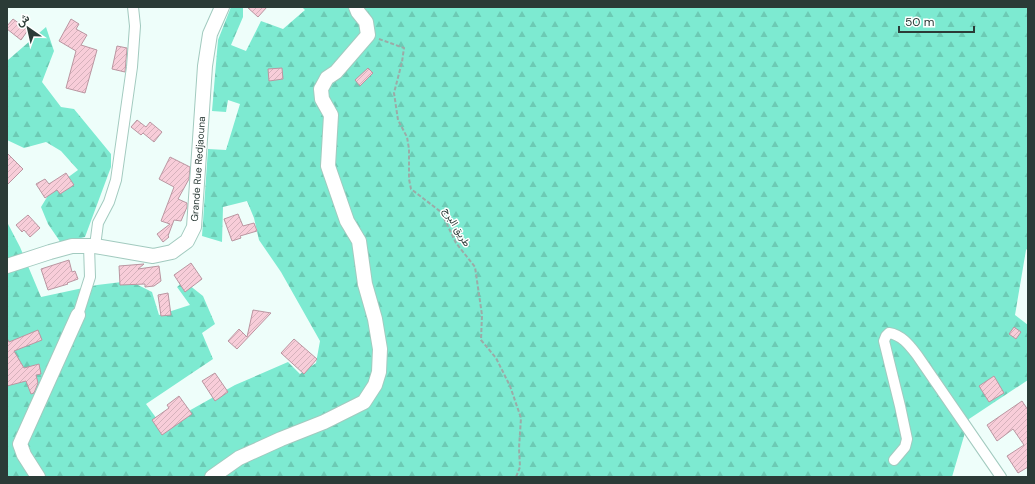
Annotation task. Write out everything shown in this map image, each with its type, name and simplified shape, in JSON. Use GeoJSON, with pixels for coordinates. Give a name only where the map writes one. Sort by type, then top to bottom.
{"type":"FeatureCollection","features":[{"type":"Feature","properties":{"kind":"street"},"geometry":{"type":"LineString","coordinates":[[38,477],[24,455],[20,444],[78,315],[90,277],[92,246],[98,223],[109,202],[116,180],[132,67],[134,7]]}},
{"type":"Feature","properties":{"kind":"street","name":"Grande Rue Redjaouna"},"geometry":{"type":"LineString","coordinates":[[7,266],[72,246],[92,246],[153,256],[172,252],[187,241],[194,227],[205,66],[210,34],[222,7]]}},
{"type":"Feature","properties":{"kind":"street"},"geometry":{"type":"LineString","coordinates":[[212,477],[239,458],[280,439],[324,422],[364,402],[375,385],[379,372],[380,349],[376,326],[364,284],[359,241],[347,221],[328,166],[330,115],[322,99],[321,89],[327,78],[336,72],[368,35],[366,22],[356,7]]}},
{"type":"Feature","properties":{"kind":"street"},"geometry":{"type":"LineString","coordinates":[[894,460],[905,447],[907,439],[884,341],[886,336],[890,333],[906,342],[917,355],[1001,477]]}},
{"type":"Feature","properties":{"kind":"path","name":"طريق البرج"},"geometry":{"type":"LineString","coordinates":[[368,35],[404,48],[394,93],[398,120],[407,137],[409,149],[408,179],[411,189],[441,212],[456,243],[475,267],[482,314],[481,340],[496,358],[510,386],[521,418],[519,448],[520,467],[516,477]]}},
{"type":"Feature","properties":{"kind":"green space"},"geometry":{"type":"Polygon","coordinates":[[[231,7],[243,8],[243,17],[231,45],[246,51],[261,21],[283,29],[305,10],[302,7],[1028,7],[1028,248],[1026,250],[1015,315],[1028,325],[1028,380],[969,419],[952,477],[7,477],[7,222],[20,247],[41,297],[97,285],[130,281],[152,292],[159,315],[190,305],[177,287],[184,281],[203,296],[215,324],[202,333],[213,359],[146,404],[162,426],[235,385],[288,362],[300,374],[316,363],[320,341],[281,272],[259,240],[254,218],[247,201],[223,207],[222,242],[202,236],[208,149],[226,150],[240,104],[228,100],[226,112],[212,111],[218,40],[231,7]]]}},
{"type":"Feature","properties":{"kind":"green space"},"geometry":{"type":"Polygon","coordinates":[[[46,27],[54,51],[42,82],[61,107],[74,109],[111,154],[111,167],[85,237],[61,243],[48,224],[41,207],[52,189],[78,170],[61,151],[46,142],[24,148],[7,140],[7,60],[46,27]]]}},
{"type":"Feature","properties":{"kind":"building"},"geometry":{"type":"Polygon","coordinates":[[[247,7],[267,7],[258,17],[247,7]]]}},
{"type":"Feature","properties":{"kind":"building"},"geometry":{"type":"Polygon","coordinates":[[[13,19],[28,30],[21,40],[7,29],[7,26],[13,19]]]}},
{"type":"Feature","properties":{"kind":"building"},"geometry":{"type":"Polygon","coordinates":[[[71,19],[79,24],[76,29],[87,35],[81,45],[97,50],[85,93],[66,88],[76,51],[59,41],[71,19]]]}},
{"type":"Feature","properties":{"kind":"building"},"geometry":{"type":"Polygon","coordinates":[[[117,46],[127,48],[125,72],[112,69],[117,46]]]}},
{"type":"Feature","properties":{"kind":"building"},"geometry":{"type":"Polygon","coordinates":[[[282,68],[283,79],[269,81],[268,69],[282,68]]]}},
{"type":"Feature","properties":{"kind":"building"},"geometry":{"type":"Polygon","coordinates":[[[368,68],[373,73],[360,86],[355,80],[368,68]]]}},
{"type":"Feature","properties":{"kind":"building"},"geometry":{"type":"Polygon","coordinates":[[[137,120],[146,127],[150,122],[162,132],[154,142],[143,133],[141,135],[131,127],[137,120]]]}},
{"type":"Feature","properties":{"kind":"building"},"geometry":{"type":"Polygon","coordinates":[[[7,153],[23,169],[7,185],[7,153]]]}},
{"type":"Feature","properties":{"kind":"building"},"geometry":{"type":"Polygon","coordinates":[[[170,157],[190,167],[189,179],[178,199],[187,203],[187,207],[181,221],[174,220],[168,236],[169,237],[163,242],[157,234],[170,224],[161,221],[174,187],[159,179],[170,157]]]}},
{"type":"Feature","properties":{"kind":"building"},"geometry":{"type":"Polygon","coordinates":[[[66,173],[74,185],[60,194],[57,190],[45,198],[36,184],[45,179],[49,184],[66,173]]]}},
{"type":"Feature","properties":{"kind":"building"},"geometry":{"type":"Polygon","coordinates":[[[238,214],[243,226],[254,223],[257,231],[240,236],[241,238],[232,241],[224,219],[238,214]]]}},
{"type":"Feature","properties":{"kind":"building"},"geometry":{"type":"Polygon","coordinates":[[[28,215],[40,228],[30,237],[24,230],[22,232],[16,225],[28,215]]]}},
{"type":"Feature","properties":{"kind":"building"},"geometry":{"type":"Polygon","coordinates":[[[69,260],[72,272],[75,271],[78,279],[67,283],[68,284],[48,290],[41,269],[69,260]]]}},
{"type":"Feature","properties":{"kind":"building"},"geometry":{"type":"Polygon","coordinates":[[[191,263],[202,279],[185,292],[174,275],[191,263]]]}},
{"type":"Feature","properties":{"kind":"building"},"geometry":{"type":"Polygon","coordinates":[[[144,264],[138,269],[159,266],[161,281],[154,286],[145,287],[145,284],[120,285],[119,266],[144,264]]]}},
{"type":"Feature","properties":{"kind":"building"},"geometry":{"type":"Polygon","coordinates":[[[168,293],[171,315],[161,316],[158,295],[168,293]]]}},
{"type":"Feature","properties":{"kind":"building"},"geometry":{"type":"Polygon","coordinates":[[[253,310],[271,313],[237,349],[228,341],[239,329],[247,337],[253,310]]]}},
{"type":"Feature","properties":{"kind":"building"},"geometry":{"type":"Polygon","coordinates":[[[1014,327],[1021,332],[1016,339],[1009,334],[1014,327]]]}},
{"type":"Feature","properties":{"kind":"building"},"geometry":{"type":"Polygon","coordinates":[[[38,330],[42,340],[14,351],[24,368],[39,364],[41,374],[36,375],[38,383],[34,393],[31,394],[26,381],[7,386],[7,338],[9,342],[38,330]]]}},
{"type":"Feature","properties":{"kind":"building"},"geometry":{"type":"Polygon","coordinates":[[[294,339],[317,359],[304,374],[281,353],[294,339]]]}},
{"type":"Feature","properties":{"kind":"building"},"geometry":{"type":"Polygon","coordinates":[[[215,373],[228,392],[215,401],[202,381],[215,373]]]}},
{"type":"Feature","properties":{"kind":"building"},"geometry":{"type":"Polygon","coordinates":[[[994,376],[1004,393],[989,402],[979,386],[994,376]]]}},
{"type":"Feature","properties":{"kind":"building"},"geometry":{"type":"Polygon","coordinates":[[[179,396],[192,414],[162,435],[152,420],[169,408],[167,405],[179,396]]]}},
{"type":"Feature","properties":{"kind":"building"},"geometry":{"type":"Polygon","coordinates":[[[1022,401],[1028,410],[1028,467],[1018,473],[1007,456],[1024,445],[1013,429],[997,441],[987,425],[1022,401]]]}}]}
